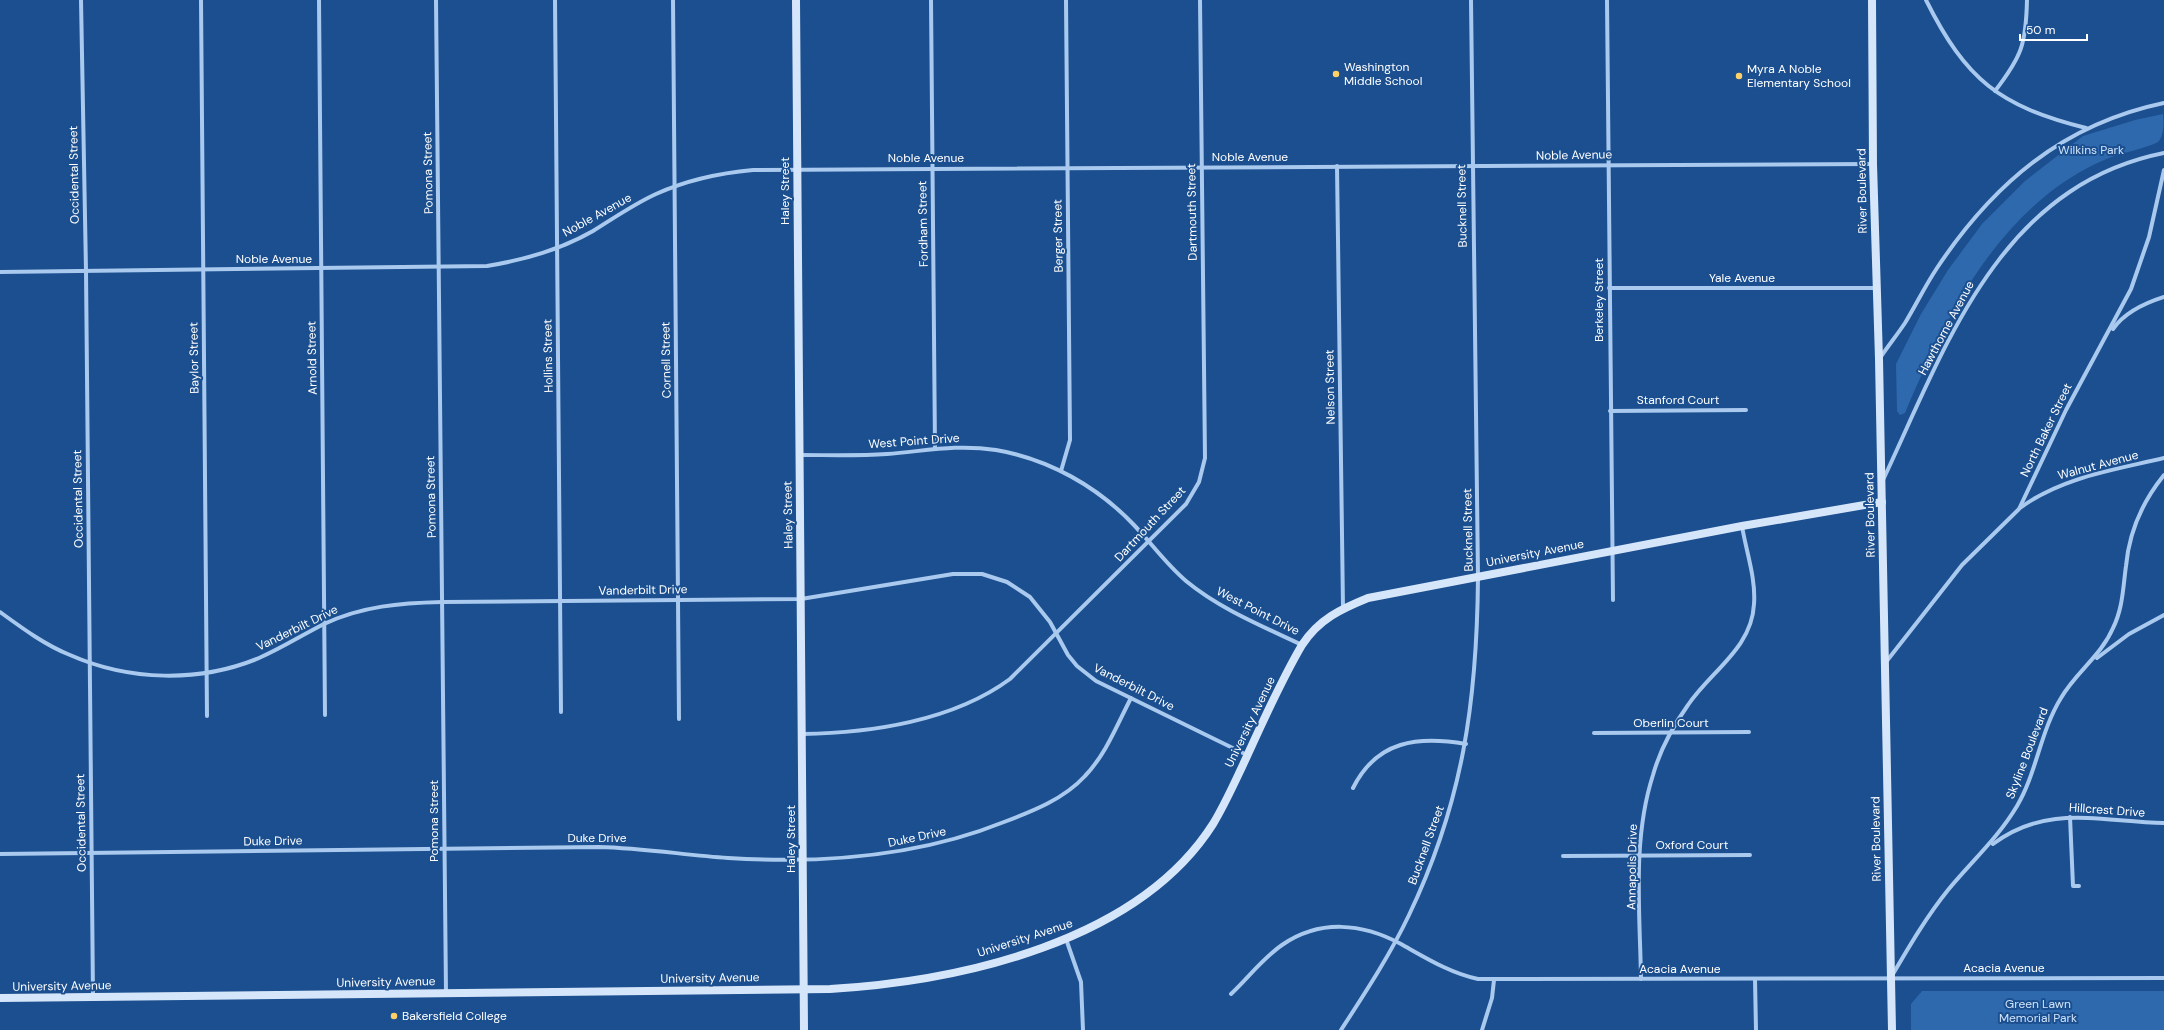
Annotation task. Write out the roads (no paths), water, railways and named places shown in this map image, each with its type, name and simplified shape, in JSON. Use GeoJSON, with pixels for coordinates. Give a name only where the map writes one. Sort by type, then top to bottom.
{"type":"FeatureCollection","features":[{"type":"Feature","properties":{"kind":"street","name":"Occidental Street"},"geometry":{"type":"LineString","coordinates":[[81,0],[86,271],[93,997]]}},
{"type":"Feature","properties":{"kind":"street","name":"Baylor Street"},"geometry":{"type":"LineString","coordinates":[[202,0],[208,716]]}},
{"type":"Feature","properties":{"kind":"street","name":"Arnold Street"},"geometry":{"type":"LineString","coordinates":[[319,0],[325,715]]}},
{"type":"Feature","properties":{"kind":"street","name":"Pomona Street"},"geometry":{"type":"LineString","coordinates":[[436,0],[446,993]]}},
{"type":"Feature","properties":{"kind":"street","name":"Hollins Street"},"geometry":{"type":"LineString","coordinates":[[555,0],[561,712]]}},
{"type":"Feature","properties":{"kind":"street","name":"Cornell Street"},"geometry":{"type":"LineString","coordinates":[[673,0],[679,720]]}},
{"type":"Feature","properties":{"kind":"street","name":"Haley Street"},"geometry":{"type":"LineString","coordinates":[[796,0],[804,1030]]}},
{"type":"Feature","properties":{"kind":"street","name":"Fordham Street"},"geometry":{"type":"LineString","coordinates":[[931,0],[935,448]]}},
{"type":"Feature","properties":{"kind":"street","name":"Berger Street"},"geometry":{"type":"LineString","coordinates":[[1061,472],[1070,440],[1066,0]]}},
{"type":"Feature","properties":{"kind":"street","name":"Dartmouth Street"},"geometry":{"type":"LineString","coordinates":[[802,734],[853,732],[881,728],[922,718],[962,705],[987,693],[1010,679],[1186,504],[1194,494],[1204,469],[1205,458],[1200,0]]}},
{"type":"Feature","properties":{"kind":"street","name":"Bucknell Street"},"geometry":{"type":"LineString","coordinates":[[1341,1030],[1395,941],[1424,883],[1437,849],[1458,780],[1466,744],[1476,664],[1478,577],[1471,0]]}},
{"type":"Feature","properties":{"kind":"street","name":"Berkeley Street"},"geometry":{"type":"LineString","coordinates":[[1607,0],[1613,600]]}},
{"type":"Feature","properties":{"kind":"street","name":"River Boulevard"},"geometry":{"type":"LineString","coordinates":[[1872,0],[1873,164],[1882,483],[1884,664],[1892,1030]]}},
{"type":"Feature","properties":{"kind":"street"},"geometry":{"type":"LineString","coordinates":[[1926,0],[1950,45],[1976,76],[1995,91],[2033,113],[2086,129]]}},
{"type":"Feature","properties":{"kind":"street"},"geometry":{"type":"LineString","coordinates":[[1995,91],[2015,64],[2021,53],[2027,28],[2027,0]]}},
{"type":"Feature","properties":{"kind":"street"},"geometry":{"type":"LineString","coordinates":[[1879,359],[1905,323],[1936,269],[1985,204],[2029,164],[2061,142],[2086,129],[2122,114],[2164,103]]}},
{"type":"Feature","properties":{"kind":"street","name":"Hawthorne Avenue"},"geometry":{"type":"LineString","coordinates":[[1882,483],[1963,312],[1992,268],[2008,247],[2045,210],[2080,184],[2120,164],[2164,153]]}},
{"type":"Feature","properties":{"kind":"street","name":"Noble Avenue"},"geometry":{"type":"LineString","coordinates":[[0,272],[439,268],[500,264],[534,256],[557,248],[592,231],[635,205],[674,186],[729,172],[797,169],[932,168],[1873,164]]}},
{"type":"Feature","properties":{"kind":"street","name":"Nelson Street"},"geometry":{"type":"LineString","coordinates":[[1337,166],[1343,608]]}},
{"type":"Feature","properties":{"kind":"street","name":"North Baker Street"},"geometry":{"type":"LineString","coordinates":[[1884,664],[1962,565],[2019,509],[2066,410],[2131,289],[2141,264],[2164,170]]}},
{"type":"Feature","properties":{"kind":"street","name":"Yale Avenue"},"geometry":{"type":"LineString","coordinates":[[1609,288],[1876,288]]}},
{"type":"Feature","properties":{"kind":"street"},"geometry":{"type":"LineString","coordinates":[[2102,343],[2125,316],[2137,308],[2164,297]]}},
{"type":"Feature","properties":{"kind":"street","name":"Stanford Court"},"geometry":{"type":"LineString","coordinates":[[1610,410],[1746,410]]}},
{"type":"Feature","properties":{"kind":"street","name":"West Point Drive"},"geometry":{"type":"LineString","coordinates":[[800,455],[889,454],[935,448],[975,448],[996,450],[1021,456],[1061,472],[1096,492],[1116,508],[1169,566],[1202,593],[1224,607],[1302,645]]}},
{"type":"Feature","properties":{"kind":"street","name":"Walnut Avenue"},"geometry":{"type":"LineString","coordinates":[[2019,509],[2044,493],[2062,484],[2164,458]]}},
{"type":"Feature","properties":{"kind":"street","name":"Skyline Boulevard"},"geometry":{"type":"LineString","coordinates":[[1890,978],[1930,915],[1947,892],[1985,850],[2007,822],[2026,788],[2052,712],[2062,696],[2105,644],[2114,628],[2124,593],[2126,565],[2134,530],[2148,497],[2164,475]]}},
{"type":"Feature","properties":{"kind":"street","name":"University Avenue"},"geometry":{"type":"LineString","coordinates":[[0,998],[804,989],[862,987],[926,978],[986,964],[1066,939],[1118,914],[1147,895],[1187,859],[1220,813],[1302,645],[1317,625],[1343,608],[1368,598],[1742,526],[1882,502]]}},
{"type":"Feature","properties":{"kind":"street","name":"Annapolis Drive"},"geometry":{"type":"LineString","coordinates":[[1641,979],[1640,856],[1642,818],[1660,753],[1670,733],[1688,704],[1742,643],[1750,625],[1754,604],[1754,591],[1742,526]]}},
{"type":"Feature","properties":{"kind":"street","name":"Vanderbilt Drive"},"geometry":{"type":"LineString","coordinates":[[0,612],[50,646],[89,663],[143,674],[172,675],[207,672],[238,665],[258,658],[344,616],[386,605],[442,602],[801,598],[953,574],[982,574],[1008,582],[1030,597],[1041,608],[1068,655],[1087,674],[1131,698],[1248,755]]}},
{"type":"Feature","properties":{"kind":"street"},"geometry":{"type":"LineString","coordinates":[[2088,666],[2129,634],[2164,615]]}},
{"type":"Feature","properties":{"kind":"street","name":"Duke Drive"},"geometry":{"type":"LineString","coordinates":[[0,854],[622,847],[727,858],[803,859],[866,856],[930,846],[991,827],[1042,806],[1072,788],[1095,765],[1106,749],[1131,698]]}},
{"type":"Feature","properties":{"kind":"street","name":"Oberlin Court"},"geometry":{"type":"LineString","coordinates":[[1594,734],[1749,732]]}},
{"type":"Feature","properties":{"kind":"street"},"geometry":{"type":"LineString","coordinates":[[1353,788],[1373,762],[1396,747],[1425,740],[1466,744]]}},
{"type":"Feature","properties":{"kind":"street"},"geometry":{"type":"LineString","coordinates":[[2070,817],[2073,886],[2079,886]]}},
{"type":"Feature","properties":{"kind":"street","name":"Hillcrest Drive"},"geometry":{"type":"LineString","coordinates":[[1985,850],[2004,836],[2030,824],[2046,819],[2070,817],[2164,823]]}},
{"type":"Feature","properties":{"kind":"street","name":"Oxford Court"},"geometry":{"type":"LineString","coordinates":[[1563,856],[1750,855]]}},
{"type":"Feature","properties":{"kind":"street","name":"Acacia Avenue"},"geometry":{"type":"LineString","coordinates":[[1231,994],[1282,945],[1309,932],[1324,928],[1354,927],[1380,934],[1463,976],[1494,980],[2164,978]]}},
{"type":"Feature","properties":{"kind":"street"},"geometry":{"type":"LineString","coordinates":[[1066,939],[1081,982],[1083,1030]]}},
{"type":"Feature","properties":{"kind":"street"},"geometry":{"type":"LineString","coordinates":[[1755,979],[1756,1030]]}},
{"type":"Feature","properties":{"kind":"street"},"geometry":{"type":"LineString","coordinates":[[1482,1030],[1492,998],[1494,980]]}},
{"type":"Feature","properties":{"kind":"place","name":"Washington Middle School"},"geometry":{"type":"Point","coordinates":[1336,74]}},
{"type":"Feature","properties":{"kind":"place","name":"Myra A Noble Elementary School"},"geometry":{"type":"Point","coordinates":[1739,76]}},
{"type":"Feature","properties":{"kind":"place","name":"Bakersfield College"},"geometry":{"type":"Point","coordinates":[394,1016]}},
{"type":"Feature","properties":{"kind":"park label","name":"Wilkins Park"},"geometry":{"type":"Point","coordinates":[2091,150]}},
{"type":"Feature","properties":{"kind":"park label","name":"Green Lawn Memorial Park"},"geometry":{"type":"Point","coordinates":[2038,1011]}}]}
